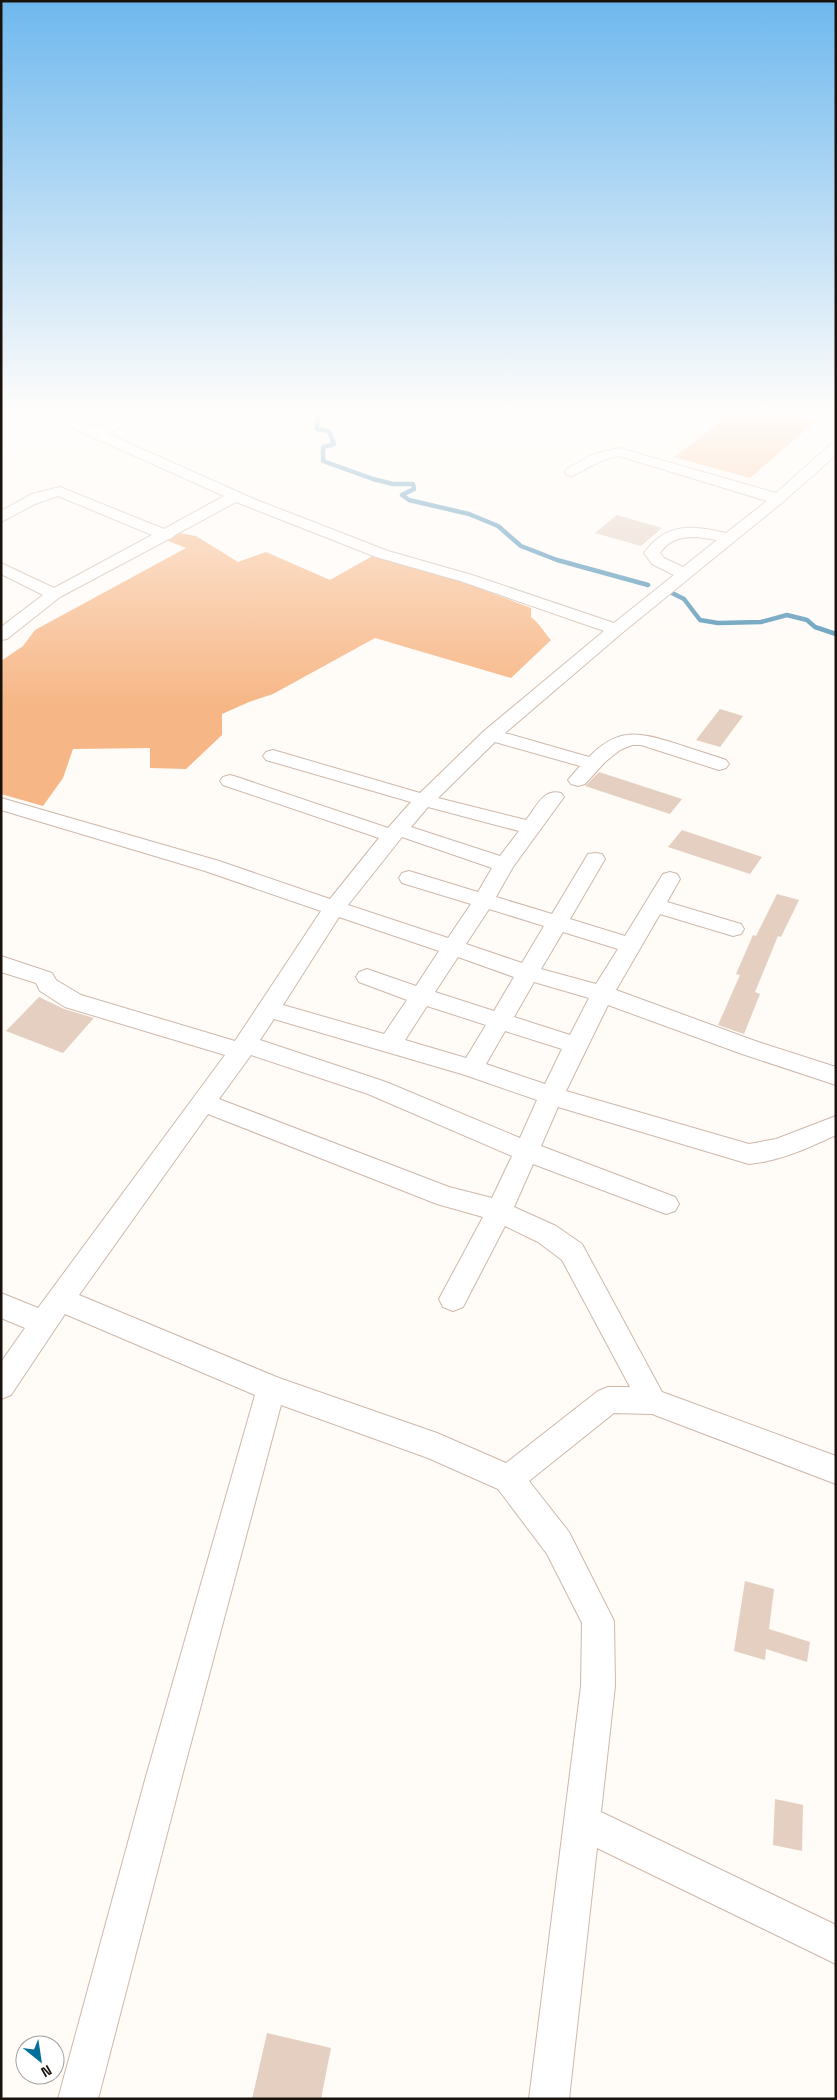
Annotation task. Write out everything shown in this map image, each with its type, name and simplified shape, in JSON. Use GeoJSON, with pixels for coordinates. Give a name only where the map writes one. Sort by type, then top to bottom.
{"type":"FeatureCollection","features":[{"type":"Feature","properties":{"kind":"street"},"geometry":{"type":"LineString","coordinates":[[108,512],[166,535]]}},
{"type":"Feature","properties":{"kind":"street"},"geometry":{"type":"LineString","coordinates":[[1,635],[54,594],[207,512]]}},
{"type":"Feature","properties":{"kind":"street"},"geometry":{"type":"LineString","coordinates":[[276,512],[382,554],[466,578],[616,629]]}},
{"type":"Feature","properties":{"kind":"street"},"geometry":{"type":"LineString","coordinates":[[1,1386],[52,1311],[244,1048],[334,908],[395,833],[424,800],[491,735],[616,629],[762,512]]}},
{"type":"Feature","properties":{"kind":"street"},"geometry":{"type":"LineString","coordinates":[[685,574],[658,561],[652,553],[656,546],[672,534],[684,532],[695,531],[729,538]]}},
{"type":"Feature","properties":{"kind":"street"},"geometry":{"type":"LineString","coordinates":[[1,568],[54,594]]}},
{"type":"Feature","properties":{"kind":"street"},"geometry":{"type":"LineString","coordinates":[[491,735],[594,764]]}},
{"type":"Feature","properties":{"kind":"street"},"geometry":{"type":"LineString","coordinates":[[578,780],[611,746],[631,738],[720,764]]}},
{"type":"Feature","properties":{"kind":"street"},"geometry":{"type":"LineString","coordinates":[[273,756],[424,800],[532,828]]}},
{"type":"Feature","properties":{"kind":"street"},"geometry":{"type":"LineString","coordinates":[[230,781],[504,865]]}},
{"type":"Feature","properties":{"kind":"street"},"geometry":{"type":"LineString","coordinates":[[390,1044],[454,948],[504,865],[554,798]]}},
{"type":"Feature","properties":{"kind":"street"},"geometry":{"type":"LineString","coordinates":[[1,804],[212,866],[528,973],[602,994],[750,1048],[836,1076]]}},
{"type":"Feature","properties":{"kind":"street"},"geometry":{"type":"LineString","coordinates":[[472,1068],[595,858]]}},
{"type":"Feature","properties":{"kind":"street"},"geometry":{"type":"LineString","coordinates":[[409,878],[558,922],[631,946]]}},
{"type":"Feature","properties":{"kind":"street"},"geometry":{"type":"LineString","coordinates":[[453,1299],[499,1212],[551,1096],[602,994],[670,879]]}},
{"type":"Feature","properties":{"kind":"street"},"geometry":{"type":"LineString","coordinates":[[654,905],[733,929]]}},
{"type":"Feature","properties":{"kind":"street"},"geometry":{"type":"LineString","coordinates":[[1,964],[44,978],[48,986],[73,1001],[244,1048],[376,1088],[526,1151],[666,1204]]}},
{"type":"Feature","properties":{"kind":"street"},"geometry":{"type":"LineString","coordinates":[[366,977],[576,1045]]}},
{"type":"Feature","properties":{"kind":"street"},"geometry":{"type":"LineString","coordinates":[[269,1009],[472,1068],[551,1096],[749,1154],[761,1154],[836,1125]]}},
{"type":"Feature","properties":{"kind":"street"},"geometry":{"type":"LineString","coordinates":[[205,1103],[446,1197],[479,1204],[547,1234],[572,1252],[652,1401]]}},
{"type":"Feature","properties":{"kind":"street"},"geometry":{"type":"LineString","coordinates":[[1,1306],[52,1311],[438,1447],[509,1479],[558,1543],[598,1621],[598,1686],[549,2099]]}},
{"type":"Feature","properties":{"kind":"street"},"geometry":{"type":"LineString","coordinates":[[78,2099],[160,1790],[271,1388]]}},
{"type":"Feature","properties":{"kind":"street"},"geometry":{"type":"LineString","coordinates":[[509,1479],[608,1400],[652,1401],[836,1470]]}},
{"type":"Feature","properties":{"kind":"street"},"geometry":{"type":"LineString","coordinates":[[582,1822],[836,1945]]}},
{"type":"Feature","properties":{"kind":"shaded area"},"geometry":{"type":"Polygon","coordinates":[[[179,533],[196,536],[238,562],[266,552],[330,580],[376,554],[428,569],[531,608],[531,617],[551,640],[511,678],[375,638],[273,694],[222,714],[222,735],[186,769],[150,768],[150,748],[73,749],[63,778],[43,806],[1,794],[1,661],[23,646],[35,630],[186,548],[166,540],[179,533]]]}},
{"type":"Feature","properties":{"kind":"building"},"geometry":{"type":"Polygon","coordinates":[[[617,515],[662,528],[641,546],[595,533],[617,515]]]}},
{"type":"Feature","properties":{"kind":"building"},"geometry":{"type":"Polygon","coordinates":[[[720,709],[743,716],[720,747],[696,740],[720,709]]]}},
{"type":"Feature","properties":{"kind":"building"},"geometry":{"type":"Polygon","coordinates":[[[599,772],[682,799],[670,814],[585,786],[599,772]]]}},
{"type":"Feature","properties":{"kind":"building"},"geometry":{"type":"Polygon","coordinates":[[[682,830],[762,857],[750,874],[668,847],[682,830]]]}},
{"type":"Feature","properties":{"kind":"building"},"geometry":{"type":"Polygon","coordinates":[[[777,894],[799,900],[781,937],[778,936],[755,992],[760,994],[744,1034],[718,1025],[740,975],[736,974],[753,935],[756,936],[777,894]]]}},
{"type":"Feature","properties":{"kind":"building"},"geometry":{"type":"Polygon","coordinates":[[[39,997],[64,1009],[94,1018],[63,1053],[6,1031],[39,997]]]}},
{"type":"Feature","properties":{"kind":"building"},"geometry":{"type":"Polygon","coordinates":[[[745,1581],[774,1589],[769,1629],[810,1642],[807,1662],[766,1649],[765,1660],[734,1651],[745,1581]]]}},
{"type":"Feature","properties":{"kind":"building"},"geometry":{"type":"Polygon","coordinates":[[[775,1799],[803,1805],[802,1851],[773,1845],[775,1799]]]}},
{"type":"Feature","properties":{"kind":"building"},"geometry":{"type":"Polygon","coordinates":[[[267,2033],[331,2048],[321,2099],[252,2099],[267,2033]]]}},
{"type":"Feature","properties":{"kind":"waterway"},"geometry":{"type":"LineString","coordinates":[[460,512],[498,526],[521,546],[557,560],[648,585]]}},
{"type":"Feature","properties":{"kind":"waterway"},"geometry":{"type":"LineString","coordinates":[[670,592],[684,599],[700,620],[718,623],[761,622],[787,615],[807,620],[815,627],[836,634]]}}]}
